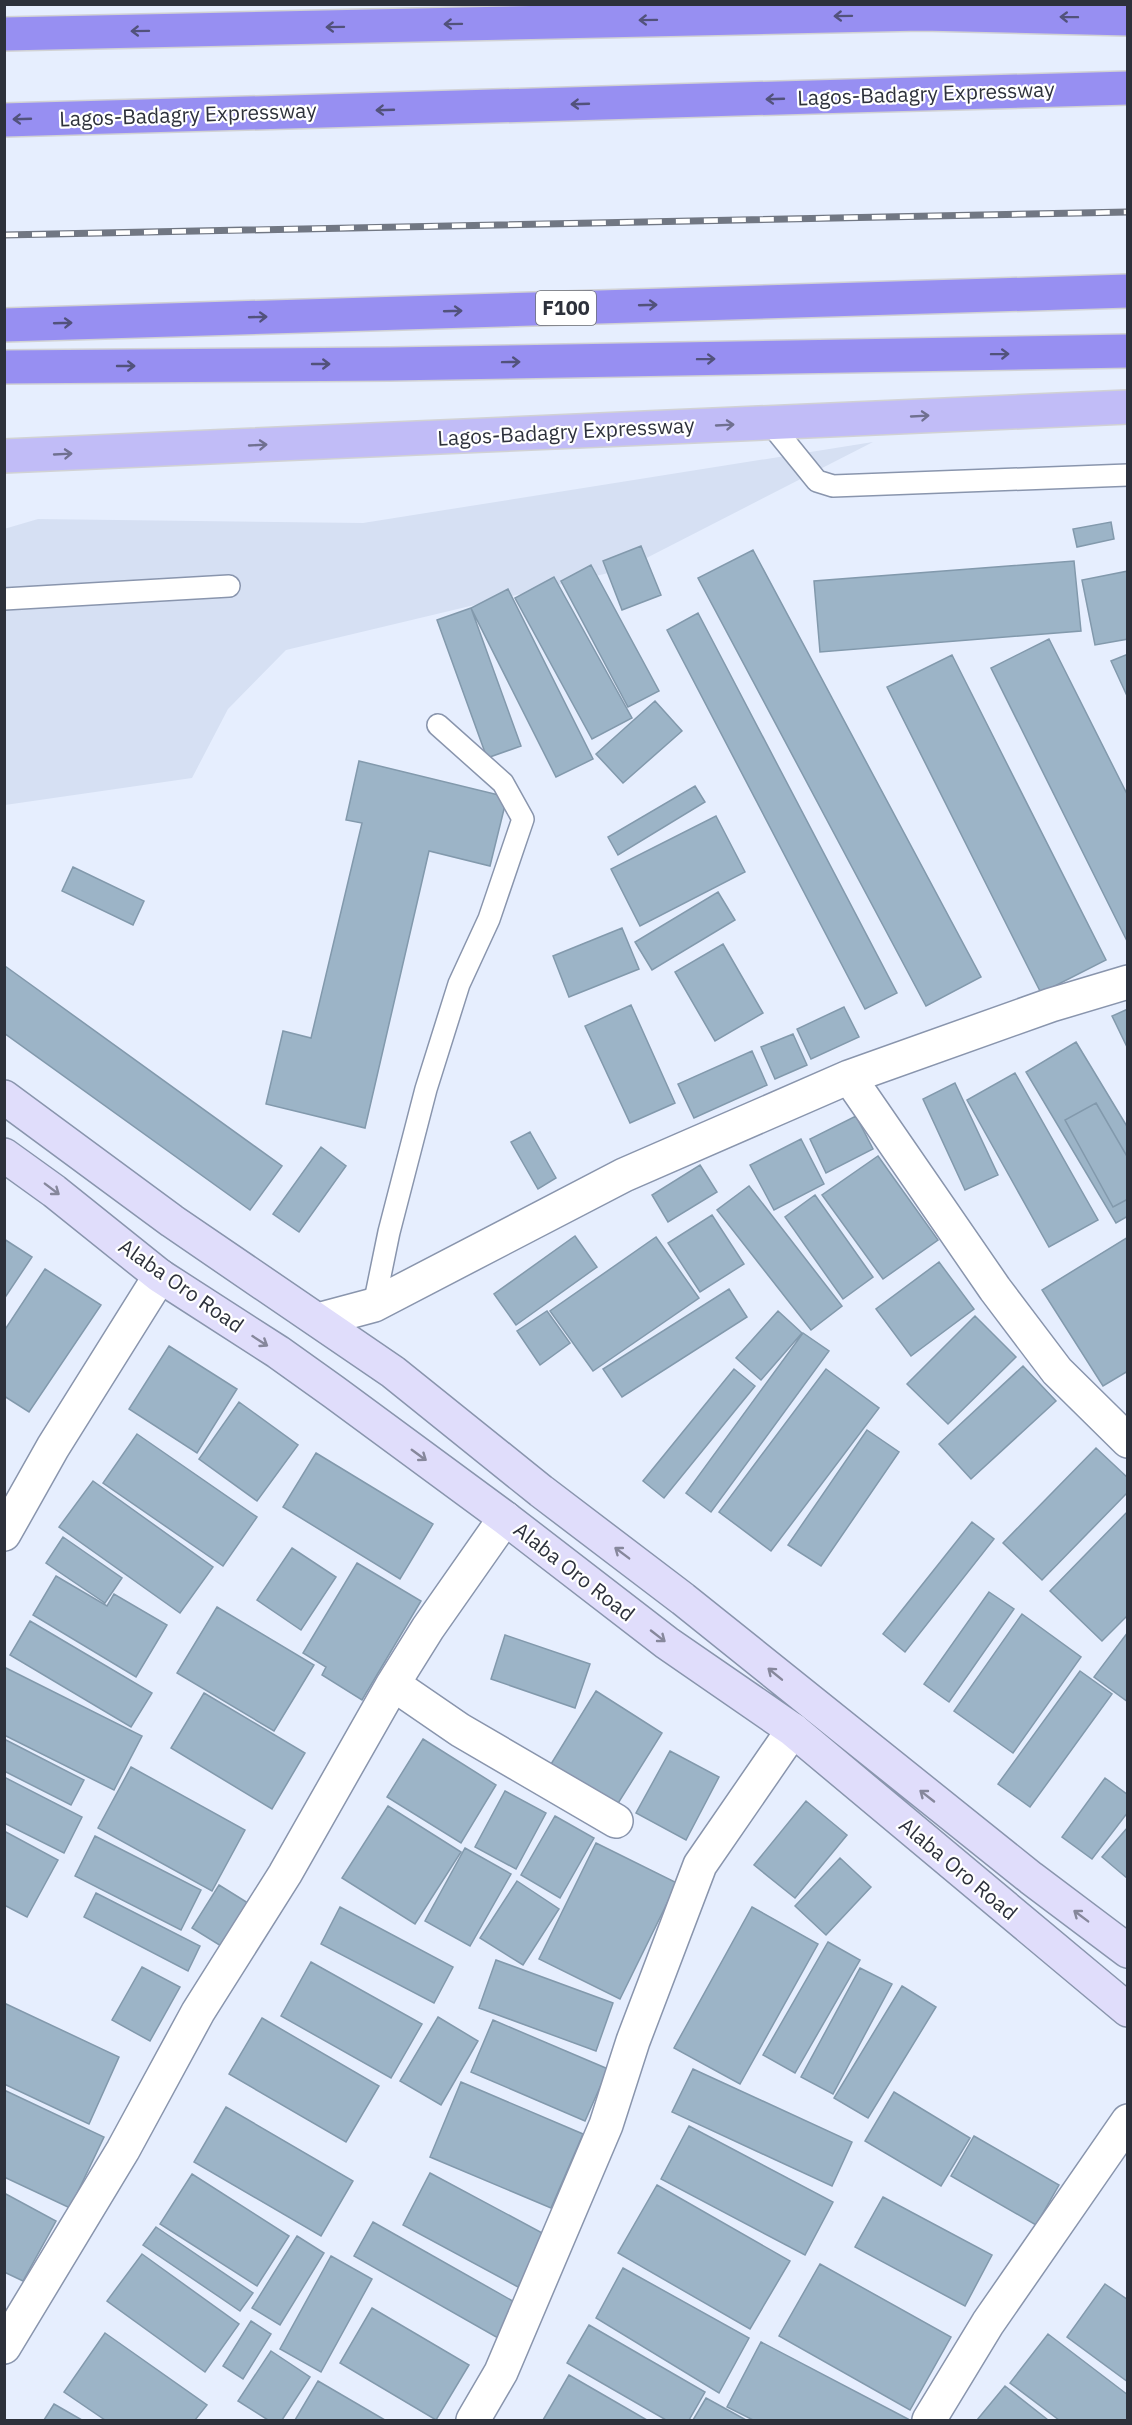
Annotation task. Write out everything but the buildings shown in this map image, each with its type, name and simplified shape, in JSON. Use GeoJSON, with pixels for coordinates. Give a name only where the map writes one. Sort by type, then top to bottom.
{"type":"FeatureCollection","features":[{"type":"Feature","properties":{"kind":"highway"},"geometry":{"type":"LineString","coordinates":[[4,34],[922,14],[1128,19]]}},
{"type":"Feature","properties":{"kind":"highway","name":"Lagos-Badagry Expressway"},"geometry":{"type":"LineString","coordinates":[[4,120],[1128,88]]}},
{"type":"Feature","properties":{"kind":"highway","name":"F100"},"geometry":{"type":"LineString","coordinates":[[4,325],[1128,291]]}},
{"type":"Feature","properties":{"kind":"highway"},"geometry":{"type":"LineString","coordinates":[[4,367],[390,364],[1128,351]]}},
{"type":"Feature","properties":{"kind":"main road","name":"Lagos-Badagry Expressway"},"geometry":{"type":"LineString","coordinates":[[4,456],[1128,407]]}},
{"type":"Feature","properties":{"kind":"main road","name":"Alaba Oro Road"},"geometry":{"type":"LineString","coordinates":[[4,1097],[172,1221],[393,1372],[541,1491],[683,1599],[1022,1871],[1128,1951]]}},
{"type":"Feature","properties":{"kind":"main road","name":"Alaba Oro Road"},"geometry":{"type":"LineString","coordinates":[[4,1155],[54,1191],[160,1276],[287,1359],[505,1518],[667,1643],[793,1730],[1128,2010]]}},
{"type":"Feature","properties":{"kind":"street"},"geometry":{"type":"LineString","coordinates":[[318,1320],[374,1305],[624,1175],[849,1077],[1051,1005],[1128,982]]}},
{"type":"Feature","properties":{"kind":"street"},"geometry":{"type":"LineString","coordinates":[[849,1077],[995,1289],[1057,1371],[1128,1441]]}},
{"type":"Feature","properties":{"kind":"street"},"geometry":{"type":"LineString","coordinates":[[4,1534],[53,1447],[160,1276]]}},
{"type":"Feature","properties":{"kind":"street"},"geometry":{"type":"LineString","coordinates":[[4,2347],[123,2150],[198,2012],[285,1874],[393,1684],[428,1628],[505,1518]]}},
{"type":"Feature","properties":{"kind":"street"},"geometry":{"type":"LineString","coordinates":[[393,1684],[460,1730],[616,1821]]}},
{"type":"Feature","properties":{"kind":"street"},"geometry":{"type":"LineString","coordinates":[[473,2421],[501,2372],[606,2125],[633,2041],[700,1865],[793,1730]]}},
{"type":"Feature","properties":{"kind":"street"},"geometry":{"type":"LineString","coordinates":[[929,2421],[988,2323],[1128,2121]]}},
{"type":"Feature","properties":{"kind":"lane"},"geometry":{"type":"LineString","coordinates":[[770,423],[817,481],[832,486],[1128,476]]}},
{"type":"Feature","properties":{"kind":"lane"},"geometry":{"type":"LineString","coordinates":[[4,599],[229,586]]}},
{"type":"Feature","properties":{"kind":"lane"},"geometry":{"type":"LineString","coordinates":[[374,1305],[389,1232],[426,1089],[459,984],[489,920],[523,819],[503,783],[438,725]]}},
{"type":"Feature","properties":{"kind":"shaded area"},"geometry":{"type":"Polygon","coordinates":[[[873,442],[625,569],[286,650],[228,709],[192,778],[5,805],[4,529],[38,519],[363,523],[873,442]]]}},
{"type":"Feature","properties":{"kind":"railway"},"geometry":{"type":"LineString","coordinates":[[4,235],[1128,212]]}}]}
